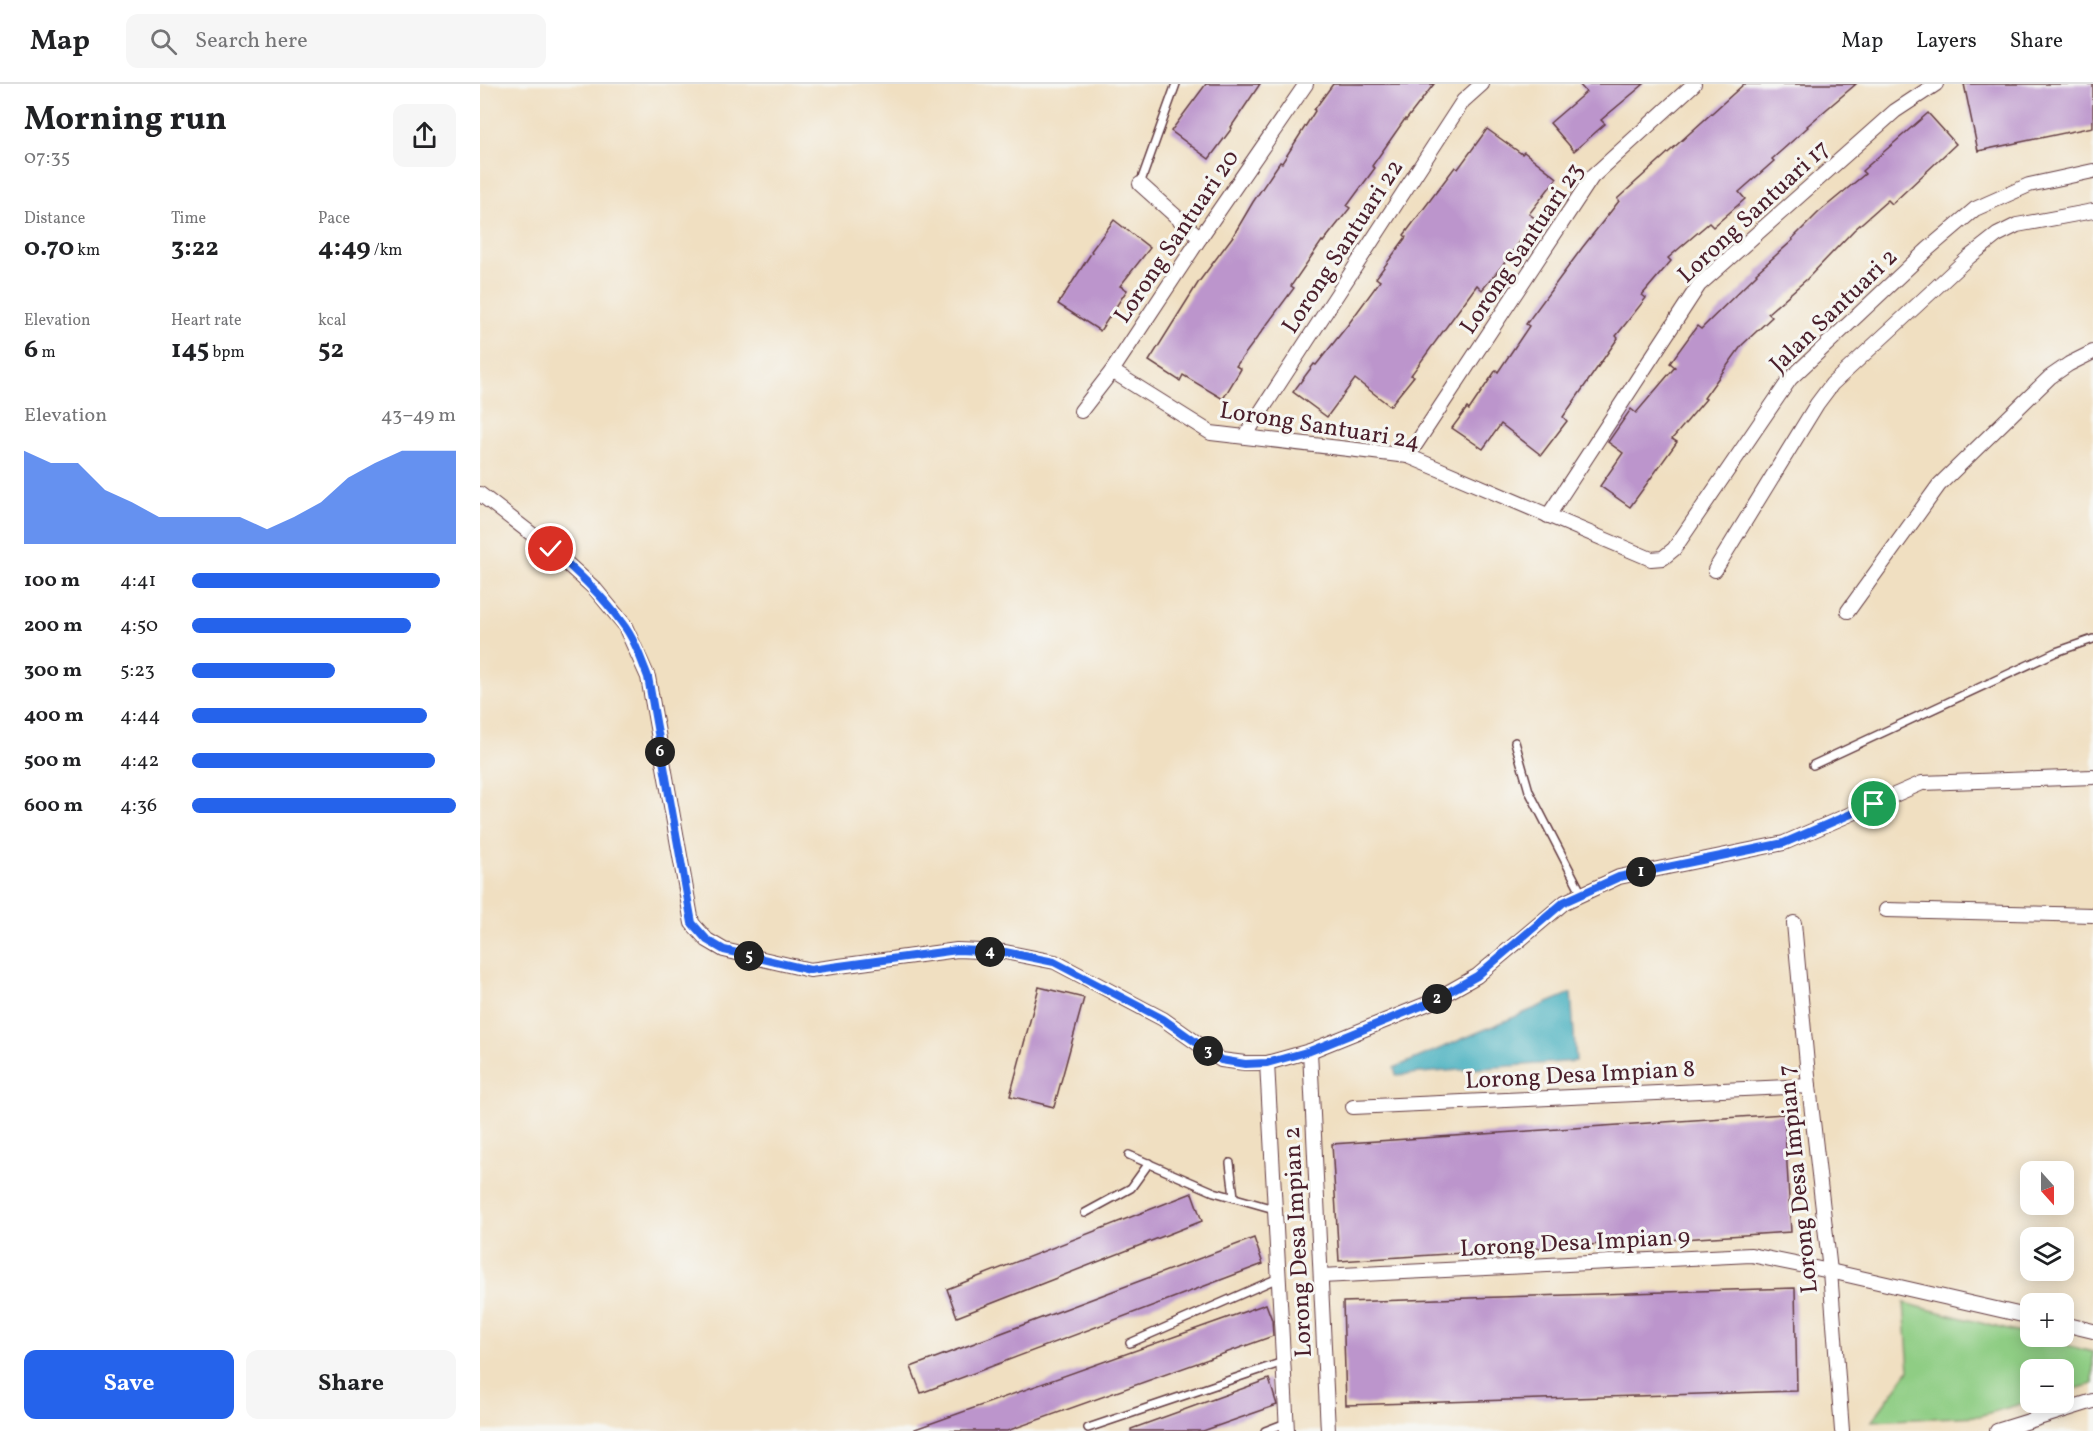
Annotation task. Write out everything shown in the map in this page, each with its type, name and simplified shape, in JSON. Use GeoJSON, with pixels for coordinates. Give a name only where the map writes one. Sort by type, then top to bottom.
{"type":"FeatureCollection","features":[{"type":"Feature","properties":{"kind":"street","name":"Lorong Santuari 20"},"geometry":{"type":"LineString","coordinates":[[1081,411],[1112,371],[1306,84]]}},
{"type":"Feature","properties":{"kind":"street","name":"Lorong Santuari 22"},"geometry":{"type":"LineString","coordinates":[[1245,436],[1463,101],[1482,84]]}},
{"type":"Feature","properties":{"kind":"street","name":"Lorong Santuari 23"},"geometry":{"type":"LineString","coordinates":[[1408,456],[1592,177],[1694,84]]}},
{"type":"Feature","properties":{"kind":"street","name":"Lorong Santuari 17"},"geometry":{"type":"LineString","coordinates":[[1548,516],[1699,285],[1895,111],[1936,84]]}},
{"type":"Feature","properties":{"kind":"street","name":"Jalan Santuari 2"},"geometry":{"type":"LineString","coordinates":[[1664,558],[1674,549],[1790,379],[1928,249],[1975,209],[2030,185],[2093,171]]}},
{"type":"Feature","properties":{"kind":"street"},"geometry":{"type":"LineString","coordinates":[[1140,184],[1200,238]]}},
{"type":"Feature","properties":{"kind":"street"},"geometry":{"type":"LineString","coordinates":[[1715,570],[1817,404],[1832,384],[1969,257],[1997,235],[2017,225],[2093,211]]}},
{"type":"Feature","properties":{"kind":"street"},"geometry":{"type":"LineString","coordinates":[[1848,611],[1939,485],[2050,377],[2093,352]]}},
{"type":"Feature","properties":{"kind":"street","name":"Lorong Santuari 24"},"geometry":{"type":"LineString","coordinates":[[1112,371],[1211,433],[1408,456],[1651,558],[1664,558]]}},
{"type":"Feature","properties":{"kind":"street"},"geometry":{"type":"LineString","coordinates":[[480,494],[551,549],[595,589],[624,624],[648,677],[692,923],[707,940],[724,950],[810,970],[957,950],[1005,952],[1054,962],[1163,1019],[1221,1060],[1245,1064],[1267,1063],[1310,1051],[1429,1003],[1477,976],[1564,902],[1619,877],[1784,843],[1922,783],[2093,777]]}},
{"type":"Feature","properties":{"kind":"street"},"geometry":{"type":"LineString","coordinates":[[1886,910],[2093,915]]}},
{"type":"Feature","properties":{"kind":"street","name":"Lorong Desa Impian 7"},"geometry":{"type":"LineString","coordinates":[[1794,923],[1809,1086],[1830,1271],[1842,1431]]}},
{"type":"Feature","properties":{"kind":"street","name":"Lorong Desa Impian 2"},"geometry":{"type":"LineString","coordinates":[[1310,1051],[1328,1431]]}},
{"type":"Feature","properties":{"kind":"street"},"geometry":{"type":"LineString","coordinates":[[1267,1063],[1286,1427]]}},
{"type":"Feature","properties":{"kind":"street","name":"Lorong Desa Impian 8"},"geometry":{"type":"LineString","coordinates":[[1353,1107],[1809,1086]]}},
{"type":"Feature","properties":{"kind":"street","name":"Lorong Desa Impian 9"},"geometry":{"type":"LineString","coordinates":[[1321,1276],[1751,1255],[2020,1314]]}},
{"type":"Feature","properties":{"kind":"street"},"geometry":{"type":"LineString","coordinates":[[2074,1326],[2093,1331]]}},
{"type":"Feature","properties":{"kind":"street"},"geometry":{"type":"LineString","coordinates":[[1997,1431],[2093,1401]]}},
{"type":"Feature","properties":{"kind":"lane"},"geometry":{"type":"LineString","coordinates":[[1140,184],[1176,84]]}},
{"type":"Feature","properties":{"kind":"lane"},"geometry":{"type":"LineString","coordinates":[[1814,765],[2056,652],[2093,639]]}},
{"type":"Feature","properties":{"kind":"lane"},"geometry":{"type":"LineString","coordinates":[[1515,742],[1529,791],[1582,894]]}},
{"type":"Feature","properties":{"kind":"lane"},"geometry":{"type":"LineString","coordinates":[[1129,1155],[1214,1191],[1274,1209]]}},
{"type":"Feature","properties":{"kind":"lane"},"geometry":{"type":"LineString","coordinates":[[1085,1213],[1131,1188],[1149,1163]]}},
{"type":"Feature","properties":{"kind":"lane"},"geometry":{"type":"LineString","coordinates":[[1230,1163],[1234,1197]]}},
{"type":"Feature","properties":{"kind":"lane"},"geometry":{"type":"LineString","coordinates":[[1130,1343],[1278,1278]]}},
{"type":"Feature","properties":{"kind":"lane"},"geometry":{"type":"LineString","coordinates":[[1088,1428],[1283,1362]]}},
{"type":"Feature","properties":{"kind":"lane"},"geometry":{"type":"LineString","coordinates":[[1265,1431],[1286,1427]]}},
{"type":"Feature","properties":{"kind":"green space"},"geometry":{"type":"Polygon","coordinates":[[[1904,1303],[2020,1333],[2020,1347],[2074,1347],[2093,1352],[2093,1384],[2074,1389],[2074,1359],[2020,1359],[2020,1404],[1979,1416],[1872,1421],[1909,1370],[1904,1303]]]}},
{"type":"Feature","properties":{"kind":"water"},"geometry":{"type":"Polygon","coordinates":[[[1571,993],[1576,1061],[1396,1075],[1394,1068],[1571,993]]]}},
{"type":"Feature","properties":{"kind":"building"},"geometry":{"type":"Polygon","coordinates":[[[1206,84],[1260,84],[1209,159],[1171,131],[1206,84]]]}},
{"type":"Feature","properties":{"kind":"building"},"geometry":{"type":"Polygon","coordinates":[[[1333,84],[1434,84],[1405,119],[1372,166],[1375,168],[1347,206],[1350,208],[1322,241],[1291,286],[1294,288],[1236,366],[1241,369],[1223,399],[1183,375],[1180,381],[1149,361],[1198,283],[1233,236],[1253,202],[1280,162],[1282,163],[1314,110],[1333,84]]]}},
{"type":"Feature","properties":{"kind":"building"},"geometry":{"type":"Polygon","coordinates":[[[1579,84],[1644,84],[1601,120],[1605,124],[1574,151],[1550,123],[1586,92],[1579,84]]]}},
{"type":"Feature","properties":{"kind":"building"},"geometry":{"type":"Polygon","coordinates":[[[1744,84],[1856,84],[1807,126],[1772,159],[1774,161],[1739,192],[1745,199],[1713,227],[1709,223],[1668,258],[1671,261],[1642,295],[1646,298],[1616,336],[1618,338],[1563,417],[1567,421],[1541,455],[1501,424],[1483,449],[1452,428],[1467,408],[1469,410],[1496,370],[1498,372],[1529,326],[1526,324],[1619,201],[1617,199],[1744,84]]]}},
{"type":"Feature","properties":{"kind":"building"},"geometry":{"type":"Polygon","coordinates":[[[1964,84],[2093,84],[2093,127],[1978,151],[1964,84]]]}},
{"type":"Feature","properties":{"kind":"building"},"geometry":{"type":"Polygon","coordinates":[[[1928,113],[1956,144],[1892,204],[1888,200],[1854,230],[1807,279],[1768,313],[1772,317],[1742,345],[1704,398],[1706,399],[1672,439],[1677,442],[1630,507],[1600,486],[1623,453],[1608,442],[1631,409],[1636,413],[1675,367],[1670,363],[1697,326],[1701,329],[1819,212],[1865,174],[1862,171],[1928,113]]]}},
{"type":"Feature","properties":{"kind":"building"},"geometry":{"type":"Polygon","coordinates":[[[1487,129],[1522,154],[1524,152],[1557,178],[1529,214],[1536,219],[1482,290],[1477,285],[1411,375],[1414,376],[1390,406],[1355,379],[1327,417],[1293,392],[1347,326],[1380,281],[1376,278],[1406,237],[1404,235],[1455,167],[1458,169],[1487,129]]]}},
{"type":"Feature","properties":{"kind":"building"},"geometry":{"type":"Polygon","coordinates":[[[1114,220],[1150,248],[1120,286],[1127,290],[1100,331],[1058,304],[1091,251],[1114,220]]]}},
{"type":"Feature","properties":{"kind":"building"},"geometry":{"type":"Polygon","coordinates":[[[1039,987],[1084,998],[1054,1107],[1010,1096],[1039,987]]]}},
{"type":"Feature","properties":{"kind":"building"},"geometry":{"type":"Polygon","coordinates":[[[1784,1114],[1791,1232],[1339,1261],[1332,1144],[1784,1114]]]}},
{"type":"Feature","properties":{"kind":"building"},"geometry":{"type":"Polygon","coordinates":[[[1192,1193],[1202,1221],[957,1317],[947,1289],[1192,1193]]]}},
{"type":"Feature","properties":{"kind":"building"},"geometry":{"type":"Polygon","coordinates":[[[1254,1238],[1263,1264],[921,1393],[911,1367],[1254,1238]]]}},
{"type":"Feature","properties":{"kind":"building"},"geometry":{"type":"Polygon","coordinates":[[[1795,1288],[1797,1391],[1346,1405],[1343,1302],[1795,1288]]]}},
{"type":"Feature","properties":{"kind":"building"},"geometry":{"type":"Polygon","coordinates":[[[1266,1304],[1272,1320],[1273,1336],[1007,1431],[915,1431],[915,1429],[1266,1304]]]}},
{"type":"Feature","properties":{"kind":"building"},"geometry":{"type":"Polygon","coordinates":[[[1269,1379],[1277,1405],[1203,1431],[1131,1431],[1131,1429],[1269,1379]]]}},
{"type":"Feature","properties":{"kind":"route"},"geometry":{"type":"LineString","coordinates":[[551,549],[595,589],[624,624],[641,659],[648,677],[692,923],[707,940],[724,950],[810,970],[957,950],[1005,952],[1054,962],[1163,1019],[1221,1060],[1245,1064],[1267,1063],[1310,1051],[1429,1003],[1477,976],[1564,902],[1619,877],[1784,843],[1874,804]]}}]}
